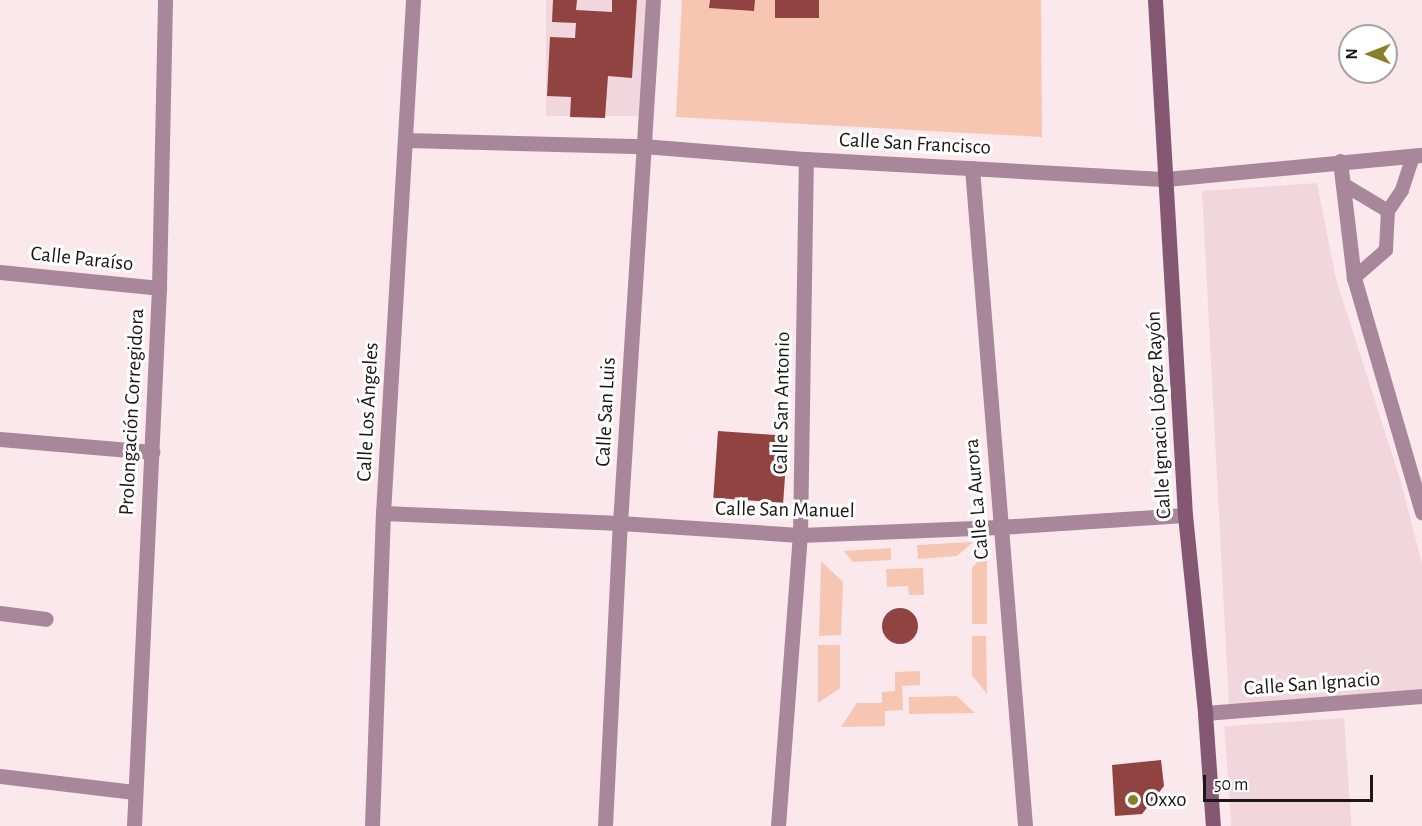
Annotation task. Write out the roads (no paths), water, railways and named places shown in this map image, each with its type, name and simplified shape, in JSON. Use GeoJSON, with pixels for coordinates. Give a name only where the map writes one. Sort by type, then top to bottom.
{"type":"FeatureCollection","features":[{"type":"Feature","properties":{"kind":"main road","name":"Calle Ignacio López Rayón"},"geometry":{"type":"LineString","coordinates":[[1155,0],[1185,515],[1214,826]]}},
{"type":"Feature","properties":{"kind":"street","name":"Prolongación Corregidora"},"geometry":{"type":"LineString","coordinates":[[134,826],[159,288],[165,0]]}},
{"type":"Feature","properties":{"kind":"street","name":"Calle Los Ángeles"},"geometry":{"type":"LineString","coordinates":[[372,826],[383,513],[413,0]]}},
{"type":"Feature","properties":{"kind":"street","name":"Calle San Luis"},"geometry":{"type":"LineString","coordinates":[[605,826],[620,523],[653,0]]}},
{"type":"Feature","properties":{"kind":"street","name":"Calle San Francisco"},"geometry":{"type":"LineString","coordinates":[[406,140],[643,146],[806,159],[1166,179],[1417,155]]}},
{"type":"Feature","properties":{"kind":"street","name":"Calle San Antonio"},"geometry":{"type":"LineString","coordinates":[[778,826],[800,535],[806,159]]}},
{"type":"Feature","properties":{"kind":"street"},"geometry":{"type":"LineString","coordinates":[[1340,161],[1354,278],[1422,512]]}},
{"type":"Feature","properties":{"kind":"street","name":"Calle La Aurora"},"geometry":{"type":"LineString","coordinates":[[972,168],[1026,826]]}},
{"type":"Feature","properties":{"kind":"street","name":"Calle Paraíso"},"geometry":{"type":"LineString","coordinates":[[0,272],[159,288]]}},
{"type":"Feature","properties":{"kind":"street"},"geometry":{"type":"LineString","coordinates":[[0,439],[152,452]]}},
{"type":"Feature","properties":{"kind":"street","name":"Calle San Manuel"},"geometry":{"type":"LineString","coordinates":[[383,513],[620,523],[800,535],[1000,527],[1185,515]]}},
{"type":"Feature","properties":{"kind":"street"},"geometry":{"type":"LineString","coordinates":[[0,613],[46,618]]}},
{"type":"Feature","properties":{"kind":"street","name":"Calle San Ignacio"},"geometry":{"type":"LineString","coordinates":[[1205,713],[1422,696]]}},
{"type":"Feature","properties":{"kind":"street"},"geometry":{"type":"LineString","coordinates":[[0,776],[134,792]]}},
{"type":"Feature","properties":{"kind":"lane"},"geometry":{"type":"LineString","coordinates":[[1354,278],[1386,250],[1388,211],[1402,190],[1417,155]]}},
{"type":"Feature","properties":{"kind":"lane"},"geometry":{"type":"LineString","coordinates":[[1343,184],[1388,211]]}},
{"type":"Feature","properties":{"kind":"place","name":"Oxxo"},"geometry":{"type":"Point","coordinates":[1133,800]}}]}
